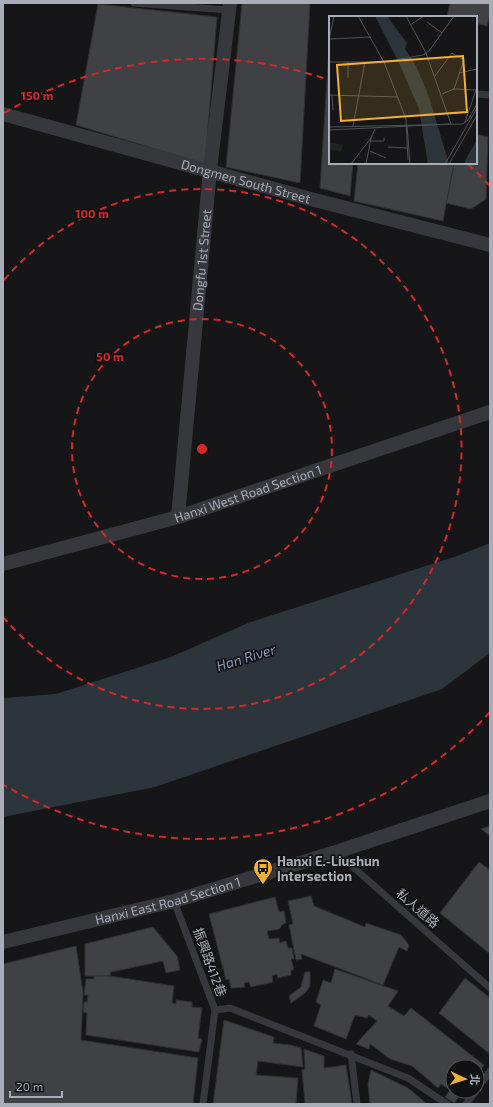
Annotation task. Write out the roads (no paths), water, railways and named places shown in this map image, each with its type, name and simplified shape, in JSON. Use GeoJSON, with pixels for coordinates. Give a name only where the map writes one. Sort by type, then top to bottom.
{"type":"FeatureCollection","features":[{"type":"Feature","properties":{"kind":"street","name":"Dongfu 1st Street"},"geometry":{"type":"LineString","coordinates":[[178,517],[210,170],[229,7]]}},
{"type":"Feature","properties":{"kind":"street","name":"Dongmen South Street"},"geometry":{"type":"LineString","coordinates":[[3,114],[307,198],[490,245]]}},
{"type":"Feature","properties":{"kind":"street","name":"Hanxi West Road Section 1"},"geometry":{"type":"LineString","coordinates":[[3,564],[178,517],[490,412]]}},
{"type":"Feature","properties":{"kind":"street","name":"Hanxi East Road Section 1"},"geometry":{"type":"LineString","coordinates":[[3,942],[174,900],[336,852],[490,801]]}},
{"type":"Feature","properties":{"kind":"lane"},"geometry":{"type":"LineString","coordinates":[[134,3],[229,7]]}},
{"type":"Feature","properties":{"kind":"lane"},"geometry":{"type":"LineString","coordinates":[[477,94],[490,95]]}},
{"type":"Feature","properties":{"kind":"lane","name":"私人道路"},"geometry":{"type":"LineString","coordinates":[[336,852],[490,988]]}},
{"type":"Feature","properties":{"kind":"lane","name":"振興路412巷"},"geometry":{"type":"LineString","coordinates":[[174,900],[215,1010],[202,1104]]}},
{"type":"Feature","properties":{"kind":"lane"},"geometry":{"type":"LineString","coordinates":[[215,1010],[230,1008],[351,1054],[408,1078],[447,1104]]}},
{"type":"Feature","properties":{"kind":"lane"},"geometry":{"type":"LineString","coordinates":[[351,1054],[357,1104]]}},
{"type":"Feature","properties":{"kind":"water","name":"Han River"},"geometry":{"type":"Polygon","coordinates":[[[490,543],[490,653],[442,689],[155,787],[3,817],[3,698],[56,694],[171,657],[248,623],[457,556],[490,543]]]}},
{"type":"Feature","properties":{"kind":"place","name":"Hanxi E.-Liushun Intersection"},"geometry":{"type":"Point","coordinates":[263,885]}}]}
